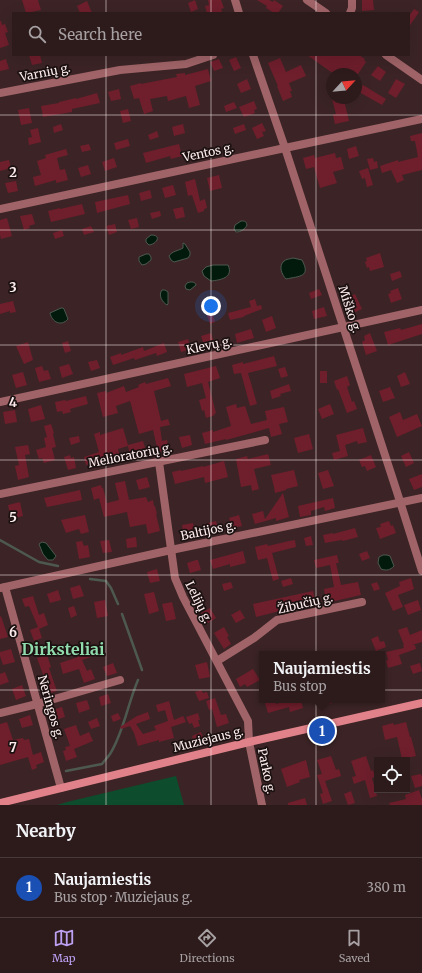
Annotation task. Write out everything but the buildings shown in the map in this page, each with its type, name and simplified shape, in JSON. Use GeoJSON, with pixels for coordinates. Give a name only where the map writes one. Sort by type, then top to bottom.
{"type":"FeatureCollection","features":[{"type":"Feature","properties":{"kind":"main road","name":"Muziejaus g."},"geometry":{"type":"LineString","coordinates":[[0,803],[249,742],[422,703]]}},
{"type":"Feature","properties":{"kind":"street"},"geometry":{"type":"LineString","coordinates":[[235,0],[239,12]]}},
{"type":"Feature","properties":{"kind":"street"},"geometry":{"type":"LineString","coordinates":[[307,0],[325,12]]}},
{"type":"Feature","properties":{"kind":"street"},"geometry":{"type":"LineString","coordinates":[[350,12],[352,0]]}},
{"type":"Feature","properties":{"kind":"street","name":"Varnių g."},"geometry":{"type":"LineString","coordinates":[[0,93],[120,70],[186,64],[210,56]]}},
{"type":"Feature","properties":{"kind":"street","name":"Miško g."},"geometry":{"type":"LineString","coordinates":[[253,56],[285,148],[422,571]]}},
{"type":"Feature","properties":{"kind":"street"},"geometry":{"type":"LineString","coordinates":[[387,56],[422,80]]}},
{"type":"Feature","properties":{"kind":"street","name":"Ventos g."},"geometry":{"type":"LineString","coordinates":[[0,209],[422,119]]}},
{"type":"Feature","properties":{"kind":"street","name":"Klevų g."},"geometry":{"type":"LineString","coordinates":[[0,402],[422,310]]}},
{"type":"Feature","properties":{"kind":"street","name":"Melioratorių g."},"geometry":{"type":"LineString","coordinates":[[0,494],[265,440]]}},
{"type":"Feature","properties":{"kind":"street","name":"Lelijų g."},"geometry":{"type":"LineString","coordinates":[[159,462],[175,578],[183,597],[248,721],[249,742]]}},
{"type":"Feature","properties":{"kind":"street","name":"Baltijos g."},"geometry":{"type":"LineString","coordinates":[[3,588],[171,550],[422,498]]}},
{"type":"Feature","properties":{"kind":"street","name":"Neringos g."},"geometry":{"type":"LineString","coordinates":[[3,588],[61,788]]}},
{"type":"Feature","properties":{"kind":"street","name":"Žibučių g."},"geometry":{"type":"LineString","coordinates":[[216,661],[254,638],[277,620],[362,602]]}},
{"type":"Feature","properties":{"kind":"street"},"geometry":{"type":"LineString","coordinates":[[0,713],[120,680]]}},
{"type":"Feature","properties":{"kind":"street","name":"Parko g."},"geometry":{"type":"LineString","coordinates":[[249,742],[262,805]]}},
{"type":"Feature","properties":{"kind":"green space"},"geometry":{"type":"Polygon","coordinates":[[[176,776],[184,805],[57,805],[67,802],[176,776]]]}},
{"type":"Feature","properties":{"kind":"shaded area"},"geometry":{"type":"Polygon","coordinates":[[[241,221],[245,222],[247,225],[243,230],[236,232],[234,229],[235,225],[241,221]]]}},
{"type":"Feature","properties":{"kind":"shaded area"},"geometry":{"type":"Polygon","coordinates":[[[151,235],[156,236],[157,240],[149,245],[146,242],[146,239],[151,235]]]}},
{"type":"Feature","properties":{"kind":"shaded area"},"geometry":{"type":"Polygon","coordinates":[[[183,243],[190,252],[190,255],[188,258],[174,262],[169,256],[173,252],[183,248],[183,243]]]}},
{"type":"Feature","properties":{"kind":"shaded area"},"geometry":{"type":"Polygon","coordinates":[[[149,254],[151,260],[142,265],[139,261],[139,257],[149,254]]]}},
{"type":"Feature","properties":{"kind":"shaded area"},"geometry":{"type":"Polygon","coordinates":[[[293,258],[302,260],[305,273],[300,276],[286,279],[282,273],[281,265],[285,260],[293,258]]]}},
{"type":"Feature","properties":{"kind":"shaded area"},"geometry":{"type":"Polygon","coordinates":[[[213,265],[228,265],[228,276],[211,281],[204,276],[202,271],[206,267],[213,265]]]}},
{"type":"Feature","properties":{"kind":"shaded area"},"geometry":{"type":"Polygon","coordinates":[[[190,282],[194,282],[196,285],[190,290],[186,289],[185,286],[190,282]]]}},
{"type":"Feature","properties":{"kind":"shaded area"},"geometry":{"type":"Polygon","coordinates":[[[162,290],[168,292],[167,305],[161,298],[160,294],[162,290]]]}},
{"type":"Feature","properties":{"kind":"shaded area"},"geometry":{"type":"Polygon","coordinates":[[[61,308],[64,309],[68,319],[63,323],[55,321],[50,313],[61,308]]]}},
{"type":"Feature","properties":{"kind":"shaded area"},"geometry":{"type":"Polygon","coordinates":[[[42,542],[46,543],[56,556],[53,560],[48,560],[43,554],[39,544],[42,542]]]}},
{"type":"Feature","properties":{"kind":"shaded area"},"geometry":{"type":"Polygon","coordinates":[[[383,555],[390,556],[394,566],[390,569],[381,569],[378,563],[379,557],[383,555]]]}},
{"type":"Feature","properties":{"kind":"waterway"},"geometry":{"type":"LineString","coordinates":[[0,540],[39,562],[58,566]]}},
{"type":"Feature","properties":{"kind":"waterway"},"geometry":{"type":"LineString","coordinates":[[90,579],[106,581],[118,604]]}},
{"type":"Feature","properties":{"kind":"waterway"},"geometry":{"type":"LineString","coordinates":[[122,614],[142,670]]}},
{"type":"Feature","properties":{"kind":"waterway"},"geometry":{"type":"LineString","coordinates":[[66,771],[102,764],[115,746],[138,680]]}},
{"type":"Feature","properties":{"kind":"place","name":"Naujamiestis"},"geometry":{"type":"Point","coordinates":[322,731]}},
{"type":"Feature","properties":{"kind":"district","name":"Dirksteliai"},"geometry":{"type":"Point","coordinates":[63,649]}}]}
